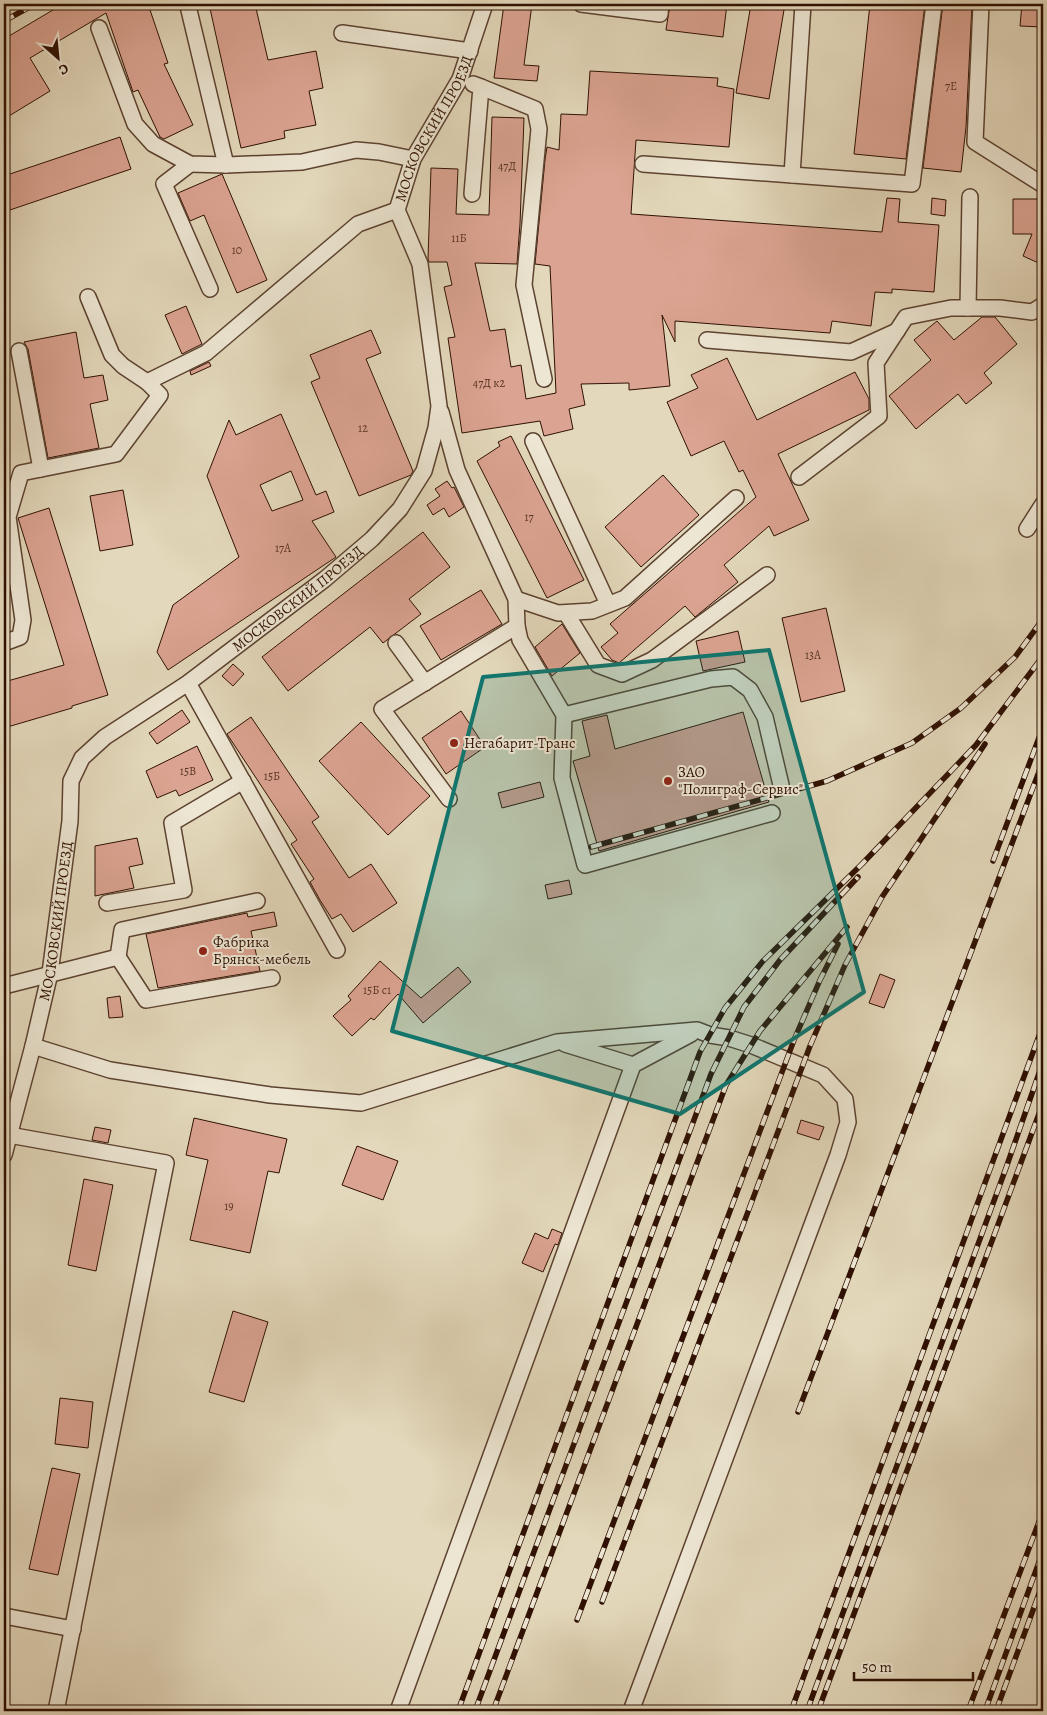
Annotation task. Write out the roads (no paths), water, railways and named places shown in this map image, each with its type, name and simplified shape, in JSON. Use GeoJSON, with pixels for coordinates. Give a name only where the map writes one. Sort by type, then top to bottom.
{"type":"FeatureCollection","features":[{"type":"Feature","properties":{"kind":"street","name":"МОСКОВСКИЙ ПРОЕЗД"},"geometry":{"type":"LineString","coordinates":[[4,1155],[9,1135],[11,1098],[33,1046],[50,973],[70,821],[72,781],[82,758],[105,737],[188,683],[325,579],[372,539],[400,509],[424,471],[436,428],[439,406],[420,264],[397,210],[413,158],[460,79],[485,4]]}},
{"type":"Feature","properties":{"kind":"street"},"geometry":{"type":"LineString","coordinates":[[581,4],[660,14],[661,4]]}},
{"type":"Feature","properties":{"kind":"street"},"geometry":{"type":"LineString","coordinates":[[792,175],[804,4]]}},
{"type":"Feature","properties":{"kind":"street"},"geometry":{"type":"LineString","coordinates":[[644,164],[912,184],[934,4]]}},
{"type":"Feature","properties":{"kind":"street"},"geometry":{"type":"LineString","coordinates":[[981,4],[975,142],[1043,185]]}},
{"type":"Feature","properties":{"kind":"street"},"geometry":{"type":"LineString","coordinates":[[188,6],[226,165]]}},
{"type":"Feature","properties":{"kind":"street"},"geometry":{"type":"LineString","coordinates":[[99,28],[135,124],[153,144],[190,164],[226,165],[302,162],[356,150],[413,158]]}},
{"type":"Feature","properties":{"kind":"street"},"geometry":{"type":"LineString","coordinates":[[342,33],[470,51]]}},
{"type":"Feature","properties":{"kind":"street"},"geometry":{"type":"LineString","coordinates":[[460,79],[535,109],[539,129],[524,285],[544,379]]}},
{"type":"Feature","properties":{"kind":"street"},"geometry":{"type":"LineString","coordinates":[[472,194],[481,87]]}},
{"type":"Feature","properties":{"kind":"street"},"geometry":{"type":"LineString","coordinates":[[190,164],[164,184],[210,289]]}},
{"type":"Feature","properties":{"kind":"street"},"geometry":{"type":"LineString","coordinates":[[968,308],[970,197]]}},
{"type":"Feature","properties":{"kind":"street"},"geometry":{"type":"LineString","coordinates":[[147,382],[206,353],[358,224],[397,210]]}},
{"type":"Feature","properties":{"kind":"street"},"geometry":{"type":"LineString","coordinates":[[4,643],[20,637],[23,620],[8,516],[21,473],[116,454],[160,395],[147,382],[123,366],[112,355],[88,296]]}},
{"type":"Feature","properties":{"kind":"street"},"geometry":{"type":"LineString","coordinates":[[799,476],[879,416],[876,363],[906,317],[951,308],[1000,308],[1032,312],[1043,305]]}},
{"type":"Feature","properties":{"kind":"street"},"geometry":{"type":"LineString","coordinates":[[707,340],[851,352],[897,331]]}},
{"type":"Feature","properties":{"kind":"street"},"geometry":{"type":"LineString","coordinates":[[19,351],[41,469]]}},
{"type":"Feature","properties":{"kind":"street"},"geometry":{"type":"LineString","coordinates":[[439,406],[457,470],[516,599],[516,626],[520,640],[564,715],[562,778],[585,865],[772,812]]}},
{"type":"Feature","properties":{"kind":"street"},"geometry":{"type":"LineString","coordinates":[[532,441],[608,604]]}},
{"type":"Feature","properties":{"kind":"street"},"geometry":{"type":"LineString","coordinates":[[516,599],[558,613],[592,611],[625,598],[736,498]]}},
{"type":"Feature","properties":{"kind":"street"},"geometry":{"type":"LineString","coordinates":[[1027,529],[1043,504]]}},
{"type":"Feature","properties":{"kind":"street"},"geometry":{"type":"LineString","coordinates":[[566,612],[598,665],[622,674],[652,660],[767,575]]}},
{"type":"Feature","properties":{"kind":"street"},"geometry":{"type":"LineString","coordinates":[[449,799],[382,709],[516,626]]}},
{"type":"Feature","properties":{"kind":"street"},"geometry":{"type":"LineString","coordinates":[[396,642],[425,682]]}},
{"type":"Feature","properties":{"kind":"street"},"geometry":{"type":"LineString","coordinates":[[564,715],[711,679],[733,677],[750,690],[765,718],[781,785]]}},
{"type":"Feature","properties":{"kind":"street"},"geometry":{"type":"LineString","coordinates":[[188,683],[337,950]]}},
{"type":"Feature","properties":{"kind":"street"},"geometry":{"type":"LineString","coordinates":[[107,903],[184,890],[172,823],[243,781]]}},
{"type":"Feature","properties":{"kind":"street"},"geometry":{"type":"LineString","coordinates":[[257,901],[122,930],[118,957],[146,1000],[272,978]]}},
{"type":"Feature","properties":{"kind":"street"},"geometry":{"type":"LineString","coordinates":[[4,986],[118,957]]}},
{"type":"Feature","properties":{"kind":"street"},"geometry":{"type":"LineString","coordinates":[[33,1046],[110,1070],[270,1095],[361,1103],[557,1042],[697,1030],[752,1044],[823,1075],[844,1099],[848,1122],[835,1164],[631,1711]]}},
{"type":"Feature","properties":{"kind":"street"},"geometry":{"type":"LineString","coordinates":[[398,1711],[633,1065],[697,1030]]}},
{"type":"Feature","properties":{"kind":"street"},"geometry":{"type":"LineString","coordinates":[[557,1042],[633,1065]]}},
{"type":"Feature","properties":{"kind":"street"},"geometry":{"type":"LineString","coordinates":[[9,1135],[166,1163],[56,1711]]}},
{"type":"Feature","properties":{"kind":"street"},"geometry":{"type":"LineString","coordinates":[[4,1616],[73,1628]]}},
{"type":"Feature","properties":{"kind":"railway"},"geometry":{"type":"LineString","coordinates":[[4,6],[9,4]]}},
{"type":"Feature","properties":{"kind":"railway"},"geometry":{"type":"LineString","coordinates":[[4,21],[35,4]]}},
{"type":"Feature","properties":{"kind":"railway"},"geometry":{"type":"LineString","coordinates":[[591,847],[827,781],[912,743],[961,708],[1015,657],[1043,619]]}},
{"type":"Feature","properties":{"kind":"railway"},"geometry":{"type":"LineString","coordinates":[[458,1711],[700,1052],[725,1008],[763,961],[862,864],[976,745],[1043,656]]}},
{"type":"Feature","properties":{"kind":"railway"},"geometry":{"type":"LineString","coordinates":[[993,861],[1043,727]]}},
{"type":"Feature","properties":{"kind":"railway"},"geometry":{"type":"LineString","coordinates":[[602,1602],[810,1046],[845,965],[882,897],[985,744]]}},
{"type":"Feature","properties":{"kind":"railway"},"geometry":{"type":"LineString","coordinates":[[798,1412],[1043,761]]}},
{"type":"Feature","properties":{"kind":"railway"},"geometry":{"type":"LineString","coordinates":[[475,1711],[711,1074],[744,1007],[780,960],[858,877]]}},
{"type":"Feature","properties":{"kind":"railway"},"geometry":{"type":"LineString","coordinates":[[493,1711],[726,1085],[760,1031],[847,927]]}},
{"type":"Feature","properties":{"kind":"railway"},"geometry":{"type":"LineString","coordinates":[[577,1620],[794,1040],[838,944]]}},
{"type":"Feature","properties":{"kind":"railway"},"geometry":{"type":"LineString","coordinates":[[791,1711],[1043,1025]]}},
{"type":"Feature","properties":{"kind":"railway"},"geometry":{"type":"LineString","coordinates":[[807,1711],[1043,1062]]}},
{"type":"Feature","properties":{"kind":"railway"},"geometry":{"type":"LineString","coordinates":[[818,1711],[1043,1103]]}},
{"type":"Feature","properties":{"kind":"railway"},"geometry":{"type":"LineString","coordinates":[[968,1711],[1043,1511]]}},
{"type":"Feature","properties":{"kind":"railway"},"geometry":{"type":"LineString","coordinates":[[985,1711],[1043,1551]]}},
{"type":"Feature","properties":{"kind":"railway"},"geometry":{"type":"LineString","coordinates":[[996,1711],[1043,1583]]}},
{"type":"Feature","properties":{"kind":"place","name":"Негабарит-Транс"},"geometry":{"type":"Point","coordinates":[454,743]}},
{"type":"Feature","properties":{"kind":"place","name":"ЗАО \"Полиграф-Сервис\""},"geometry":{"type":"Point","coordinates":[668,781]}},
{"type":"Feature","properties":{"kind":"place","name":"Фабрика Брянск-мебель"},"geometry":{"type":"Point","coordinates":[203,951]}}]}
